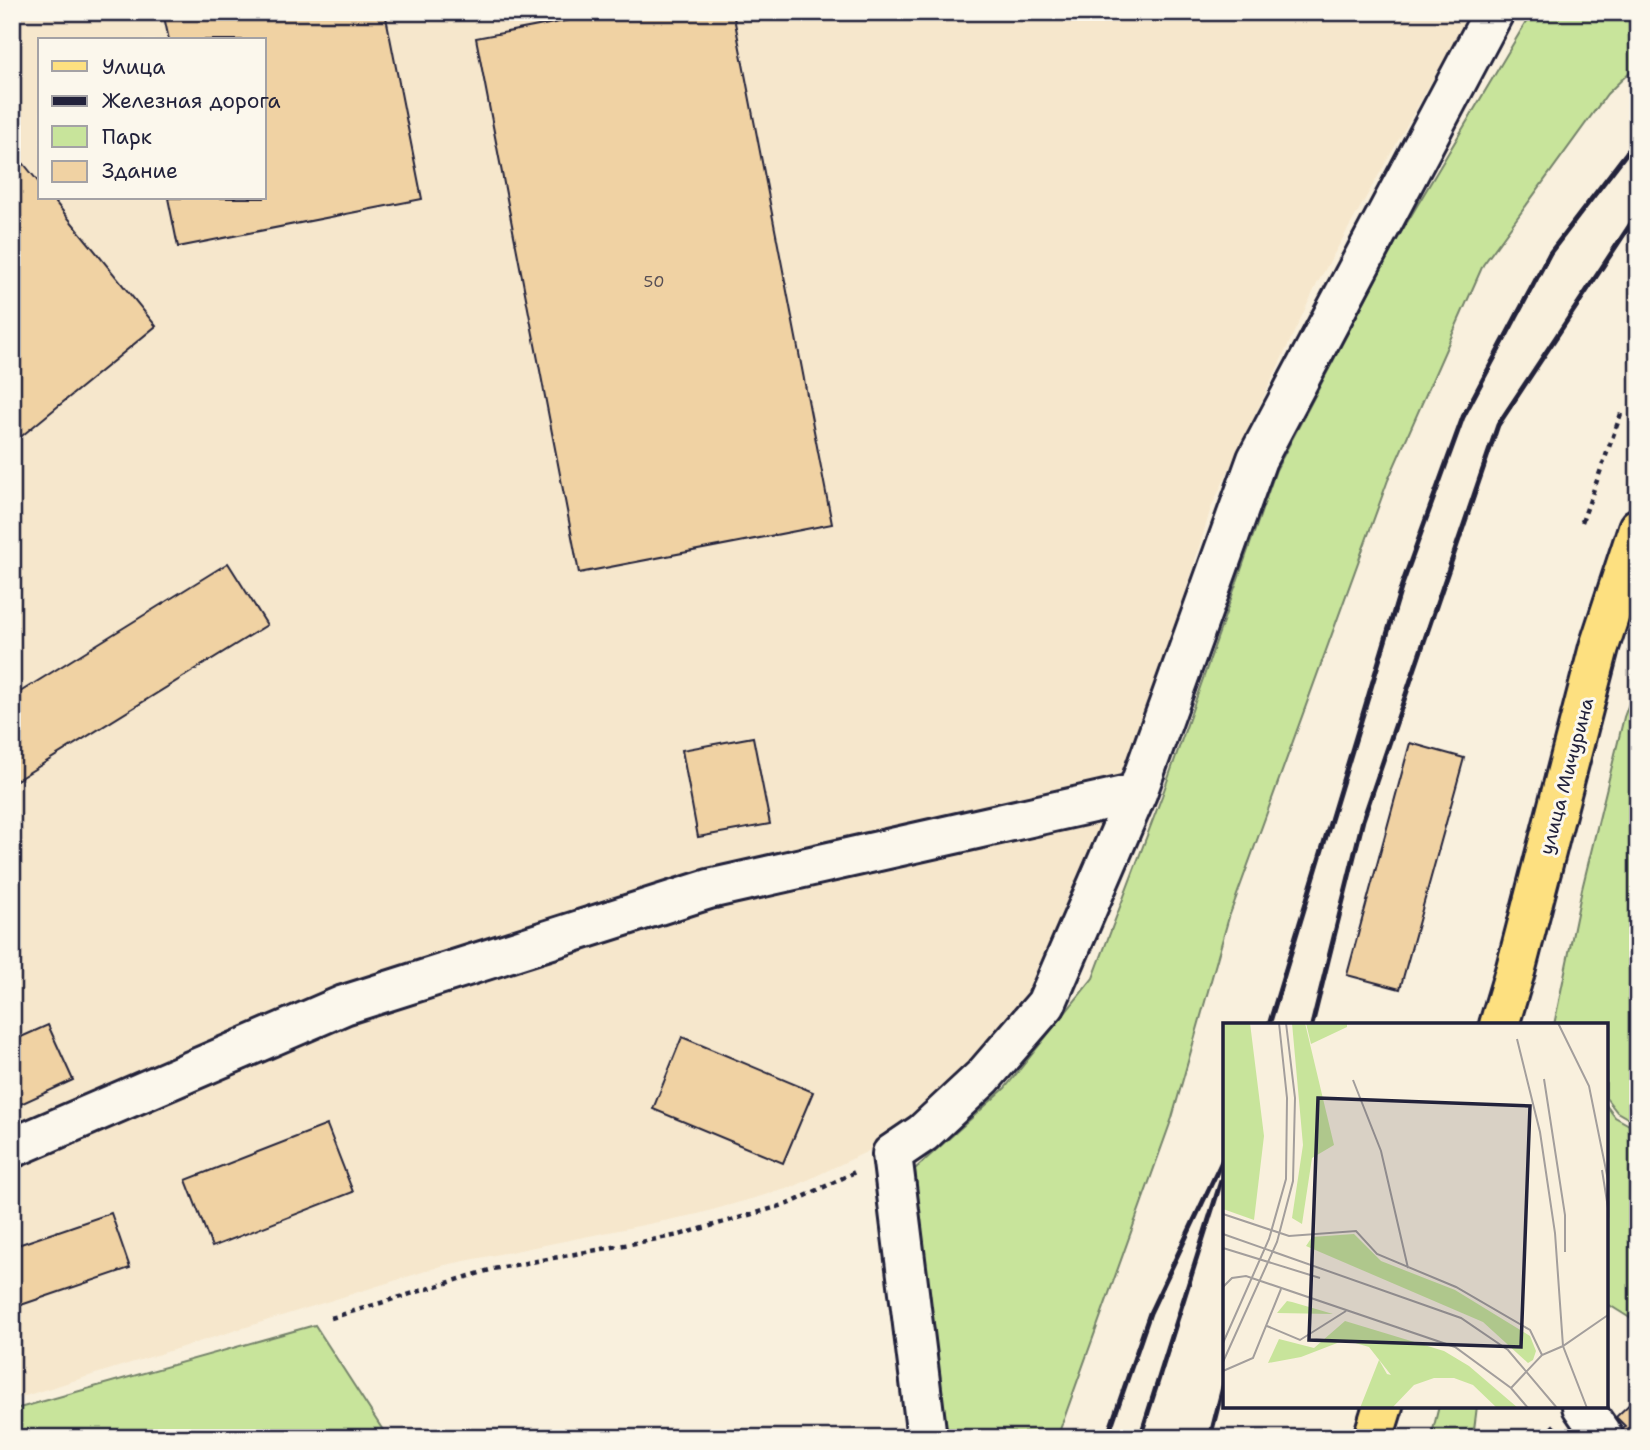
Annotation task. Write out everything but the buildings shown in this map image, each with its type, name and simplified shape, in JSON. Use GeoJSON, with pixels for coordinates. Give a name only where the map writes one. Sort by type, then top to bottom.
{"type":"FeatureCollection","features":[{"type":"Feature","properties":{"kind":"main road","name":"улица Мичурина"},"geometry":{"type":"LineString","coordinates":[[1500,1023],[1600,647],[1638,528]]}},
{"type":"Feature","properties":{"kind":"main road"},"geometry":{"type":"LineString","coordinates":[[1373,1438],[1382,1408]]}},
{"type":"Feature","properties":{"kind":"lane"},"geometry":{"type":"LineString","coordinates":[[927,1438],[892,1154],[923,1133],[983,1077],[1046,1004],[1137,793],[1256,459],[1494,12]]}},
{"type":"Feature","properties":{"kind":"lane"},"geometry":{"type":"LineString","coordinates":[[12,1148],[344,1005],[696,893],[1137,793]]}},
{"type":"Feature","properties":{"kind":"lane"},"geometry":{"type":"LineString","coordinates":[[1583,1408],[1604,1438]]}},
{"type":"Feature","properties":{"kind":"path"},"geometry":{"type":"LineString","coordinates":[[1582,522],[1622,411]]}},
{"type":"Feature","properties":{"kind":"path"},"geometry":{"type":"LineString","coordinates":[[331,1318],[494,1269],[679,1235],[791,1203],[892,1154]]}},
{"type":"Feature","properties":{"kind":"shaded area"},"geometry":{"type":"Polygon","coordinates":[[[12,12],[1471,12],[1317,284],[1211,508],[1131,772],[1051,966],[967,1071],[883,1144],[793,1187],[698,1214],[445,1265],[12,1400],[12,12]]]}},
{"type":"Feature","properties":{"kind":"green space"},"geometry":{"type":"Polygon","coordinates":[[[1532,12],[1638,12],[1638,64],[1607,94],[1483,265],[1388,480],[1229,917],[1172,1118],[1057,1438],[944,1438],[934,1381],[915,1169],[1005,1088],[1093,978],[1162,796],[1276,470],[1396,241],[1532,12]]]}},
{"type":"Feature","properties":{"kind":"green space"},"geometry":{"type":"Polygon","coordinates":[[[1638,679],[1638,1124],[1617,1112],[1608,1101],[1608,1023],[1554,1023],[1582,889],[1624,717],[1638,679]]]}},
{"type":"Feature","properties":{"kind":"green space"},"geometry":{"type":"Polygon","coordinates":[[[1608,1108],[1615,1117],[1638,1130],[1638,1323],[1608,1304],[1608,1108]]]}},
{"type":"Feature","properties":{"kind":"green space"},"geometry":{"type":"Polygon","coordinates":[[[315,1325],[388,1438],[12,1438],[12,1410],[315,1325]]]}},
{"type":"Feature","properties":{"kind":"green space"},"geometry":{"type":"Polygon","coordinates":[[[1438,1408],[1477,1408],[1473,1438],[1431,1438],[1438,1408]]]}},
{"type":"Feature","properties":{"kind":"railway"},"geometry":{"type":"LineString","coordinates":[[1270,1023],[1402,585],[1463,417],[1550,253],[1638,138]]}},
{"type":"Feature","properties":{"kind":"railway"},"geometry":{"type":"LineString","coordinates":[[1312,1023],[1363,820],[1498,425],[1638,213]]}},
{"type":"Feature","properties":{"kind":"railway"},"geometry":{"type":"LineString","coordinates":[[1107,1438],[1150,1313],[1223,1159]]}},
{"type":"Feature","properties":{"kind":"railway"},"geometry":{"type":"LineString","coordinates":[[1140,1438],[1221,1181]]}},
{"type":"Feature","properties":{"kind":"railway"},"geometry":{"type":"LineString","coordinates":[[1210,1438],[1223,1387]]}}]}
